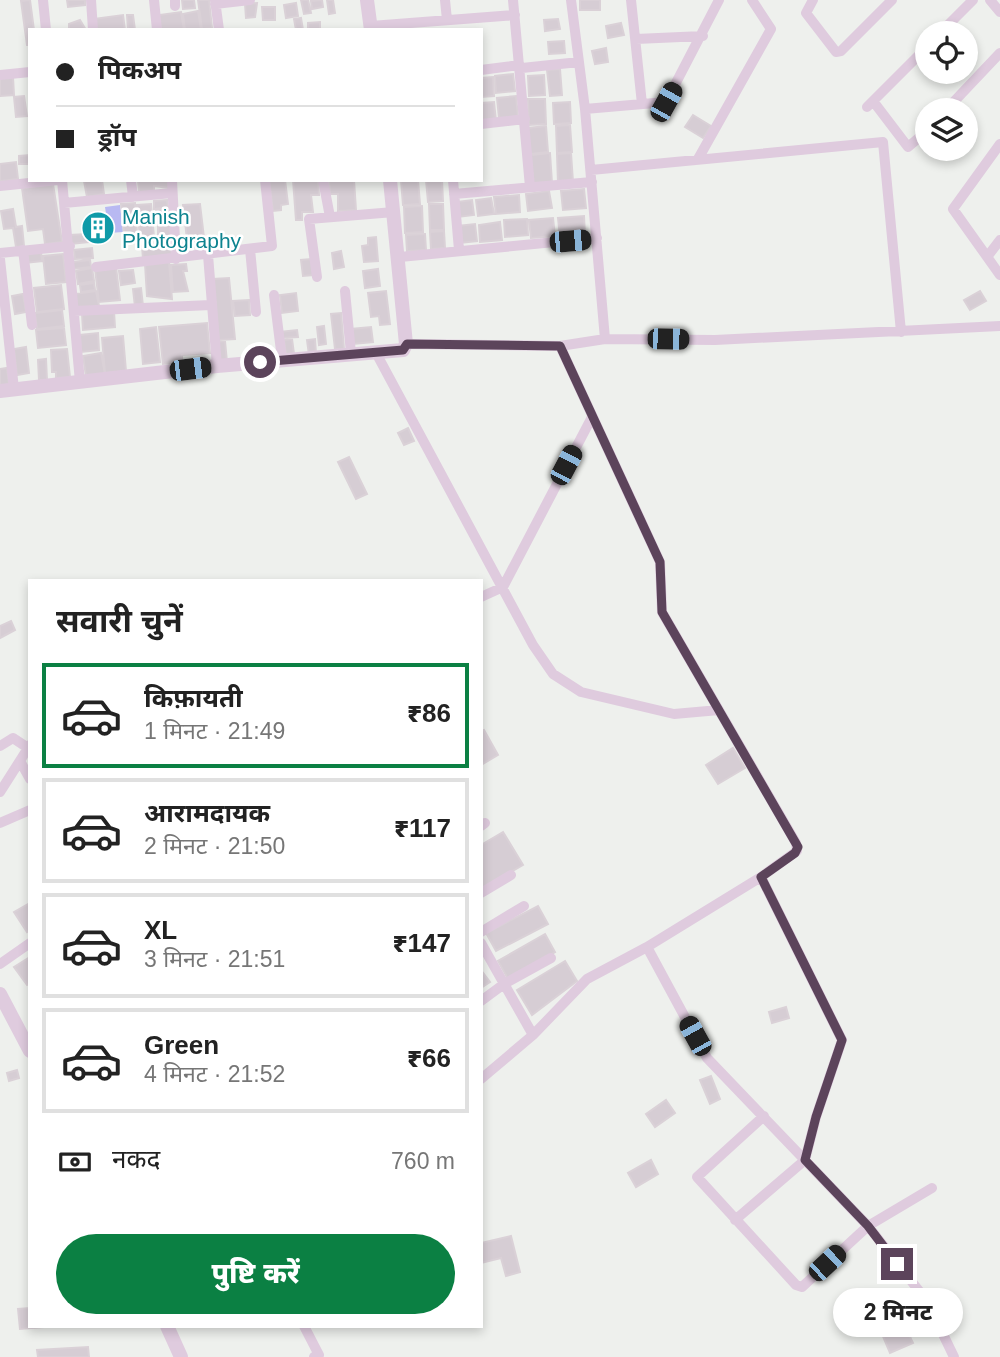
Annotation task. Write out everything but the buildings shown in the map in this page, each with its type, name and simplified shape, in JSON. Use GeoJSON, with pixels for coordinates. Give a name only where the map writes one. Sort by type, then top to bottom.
{"type":"FeatureCollection","features":[{"type":"Feature","properties":{"kind":"street"},"geometry":{"type":"LineString","coordinates":[[43,0],[46,28]]}},
{"type":"Feature","properties":{"kind":"street"},"geometry":{"type":"LineString","coordinates":[[91,0],[93,28]]}},
{"type":"Feature","properties":{"kind":"street"},"geometry":{"type":"LineString","coordinates":[[154,0],[157,28]]}},
{"type":"Feature","properties":{"kind":"street"},"geometry":{"type":"LineString","coordinates":[[219,28],[215,2],[248,0]]}},
{"type":"Feature","properties":{"kind":"street"},"geometry":{"type":"LineString","coordinates":[[368,0],[371,28],[515,15]]}},
{"type":"Feature","properties":{"kind":"street"},"geometry":{"type":"LineString","coordinates":[[445,0],[447,20]]}},
{"type":"Feature","properties":{"kind":"street"},"geometry":{"type":"LineString","coordinates":[[513,0],[530,187]]}},
{"type":"Feature","properties":{"kind":"street"},"geometry":{"type":"LineString","coordinates":[[571,0],[585,109],[605,339]]}},
{"type":"Feature","properties":{"kind":"street"},"geometry":{"type":"LineString","coordinates":[[631,0],[642,104]]}},
{"type":"Feature","properties":{"kind":"street"},"geometry":{"type":"LineString","coordinates":[[585,109],[666,102],[703,36],[719,0]]}},
{"type":"Feature","properties":{"kind":"street"},"geometry":{"type":"LineString","coordinates":[[698,159],[771,29],[752,0]]}},
{"type":"Feature","properties":{"kind":"street"},"geometry":{"type":"LineString","coordinates":[[813,0],[806,13],[836,52],[841,51],[892,0]]}},
{"type":"Feature","properties":{"kind":"street"},"geometry":{"type":"LineString","coordinates":[[952,21],[973,0]]}},
{"type":"Feature","properties":{"kind":"street"},"geometry":{"type":"LineString","coordinates":[[990,0],[1000,12]]}},
{"type":"Feature","properties":{"kind":"street"},"geometry":{"type":"LineString","coordinates":[[636,39],[703,36]]}},
{"type":"Feature","properties":{"kind":"street"},"geometry":{"type":"LineString","coordinates":[[957,98],[1000,53]]}},
{"type":"Feature","properties":{"kind":"street"},"geometry":{"type":"LineString","coordinates":[[915,59],[870,104],[908,147],[915,141]]}},
{"type":"Feature","properties":{"kind":"street"},"geometry":{"type":"LineString","coordinates":[[483,70],[579,62]]}},
{"type":"Feature","properties":{"kind":"street"},"geometry":{"type":"LineString","coordinates":[[0,75],[28,72]]}},
{"type":"Feature","properties":{"kind":"street"},"geometry":{"type":"LineString","coordinates":[[483,124],[525,119]]}},
{"type":"Feature","properties":{"kind":"street"},"geometry":{"type":"LineString","coordinates":[[454,194],[530,187],[698,159],[883,142],[901,332]]}},
{"type":"Feature","properties":{"kind":"street"},"geometry":{"type":"LineString","coordinates":[[1000,144],[953,209],[1000,275]]}},
{"type":"Feature","properties":{"kind":"street"},"geometry":{"type":"LineString","coordinates":[[0,186],[40,182]]}},
{"type":"Feature","properties":{"kind":"street"},"geometry":{"type":"LineString","coordinates":[[60,182],[69,246],[80,382]]}},
{"type":"Feature","properties":{"kind":"street"},"geometry":{"type":"LineString","coordinates":[[131,182],[133,198]]}},
{"type":"Feature","properties":{"kind":"street"},"geometry":{"type":"LineString","coordinates":[[172,182],[177,259]]}},
{"type":"Feature","properties":{"kind":"street"},"geometry":{"type":"LineString","coordinates":[[96,267],[272,246],[265,182]]}},
{"type":"Feature","properties":{"kind":"street"},"geometry":{"type":"LineString","coordinates":[[323,182],[330,217]]}},
{"type":"Feature","properties":{"kind":"street"},"geometry":{"type":"LineString","coordinates":[[0,259],[7,390],[282,359],[403,350],[407,344],[390,182]]}},
{"type":"Feature","properties":{"kind":"street"},"geometry":{"type":"LineString","coordinates":[[453,182],[459,250]]}},
{"type":"Feature","properties":{"kind":"street"},"geometry":{"type":"LineString","coordinates":[[64,203],[172,193]]}},
{"type":"Feature","properties":{"kind":"street"},"geometry":{"type":"LineString","coordinates":[[317,277],[309,219],[394,212]]}},
{"type":"Feature","properties":{"kind":"street"},"geometry":{"type":"LineString","coordinates":[[400,257],[597,238]]}},
{"type":"Feature","properties":{"kind":"street"},"geometry":{"type":"LineString","coordinates":[[987,257],[1000,240]]}},
{"type":"Feature","properties":{"kind":"street"},"geometry":{"type":"LineString","coordinates":[[0,253],[69,246]]}},
{"type":"Feature","properties":{"kind":"street"},"geometry":{"type":"LineString","coordinates":[[250,249],[256,312]]}},
{"type":"Feature","properties":{"kind":"street"},"geometry":{"type":"LineString","coordinates":[[23,250],[32,326]]}},
{"type":"Feature","properties":{"kind":"street"},"geometry":{"type":"LineString","coordinates":[[208,255],[217,366]]}},
{"type":"Feature","properties":{"kind":"street"},"geometry":{"type":"LineString","coordinates":[[345,291],[351,354]]}},
{"type":"Feature","properties":{"kind":"street"},"geometry":{"type":"LineString","coordinates":[[274,295],[282,359]]}},
{"type":"Feature","properties":{"kind":"street"},"geometry":{"type":"LineString","coordinates":[[74,311],[211,304]]}},
{"type":"Feature","properties":{"kind":"street"},"geometry":{"type":"LineString","coordinates":[[407,344],[560,346],[605,339],[715,340],[1000,326]]}},
{"type":"Feature","properties":{"kind":"street"},"geometry":{"type":"LineString","coordinates":[[483,1077],[533,1035],[587,979],[647,947],[761,877],[795,853],[798,847],[662,612],[660,562],[560,346]]}},
{"type":"Feature","properties":{"kind":"street"},"geometry":{"type":"LineString","coordinates":[[375,351],[533,645],[553,674],[581,692],[674,714],[719,710]]}},
{"type":"Feature","properties":{"kind":"street"},"geometry":{"type":"LineString","coordinates":[[483,596],[503,587],[592,417]]}},
{"type":"Feature","properties":{"kind":"street"},"geometry":{"type":"LineString","coordinates":[[0,746],[13,738],[28,746]]}},
{"type":"Feature","properties":{"kind":"street"},"geometry":{"type":"LineString","coordinates":[[0,792],[28,748]]}},
{"type":"Feature","properties":{"kind":"street"},"geometry":{"type":"LineString","coordinates":[[20,761],[28,775]]}},
{"type":"Feature","properties":{"kind":"street"},"geometry":{"type":"LineString","coordinates":[[0,823],[28,811]]}},
{"type":"Feature","properties":{"kind":"street"},"geometry":{"type":"LineString","coordinates":[[483,892],[511,875]]}},
{"type":"Feature","properties":{"kind":"street"},"geometry":{"type":"LineString","coordinates":[[735,1220],[805,1160],[816,1117],[842,1040],[761,877]]}},
{"type":"Feature","properties":{"kind":"street"},"geometry":{"type":"LineString","coordinates":[[483,931],[524,906]]}},
{"type":"Feature","properties":{"kind":"street"},"geometry":{"type":"LineString","coordinates":[[0,964],[28,944]]}},
{"type":"Feature","properties":{"kind":"street"},"geometry":{"type":"LineString","coordinates":[[483,947],[533,1035]]}},
{"type":"Feature","properties":{"kind":"street"},"geometry":{"type":"LineString","coordinates":[[647,947],[707,1058],[868,1226],[927,1301],[954,1357]]}},
{"type":"Feature","properties":{"kind":"street"},"geometry":{"type":"LineString","coordinates":[[483,1000],[504,984],[551,958]]}},
{"type":"Feature","properties":{"kind":"street"},"geometry":{"type":"LineString","coordinates":[[0,994],[28,1047]]}},
{"type":"Feature","properties":{"kind":"street"},"geometry":{"type":"LineString","coordinates":[[764,1116],[697,1177],[735,1220],[802,1287],[868,1226],[932,1188]]}},
{"type":"Feature","properties":{"kind":"street"},"geometry":{"type":"LineString","coordinates":[[168,1328],[181,1357]]}},
{"type":"Feature","properties":{"kind":"street"},"geometry":{"type":"LineString","coordinates":[[305,1328],[318,1355],[314,1357]]}},
{"type":"Feature","properties":{"kind":"shaded area"},"geometry":{"type":"Polygon","coordinates":[[[120,205],[123,232],[109,233],[105,207],[120,205]]]}},
{"type":"Feature","properties":{"kind":"place","name":"Manish Photography"},"geometry":{"type":"Point","coordinates":[98,228]}},
{"type":"Feature","properties":{"kind":"route"},"geometry":{"type":"LineString","coordinates":[[260,362],[403,350],[407,344],[560,346],[660,562],[662,612],[798,847],[795,853],[761,877],[841,1032],[842,1040],[816,1117],[805,1160],[868,1226],[897,1264]]}}]}
